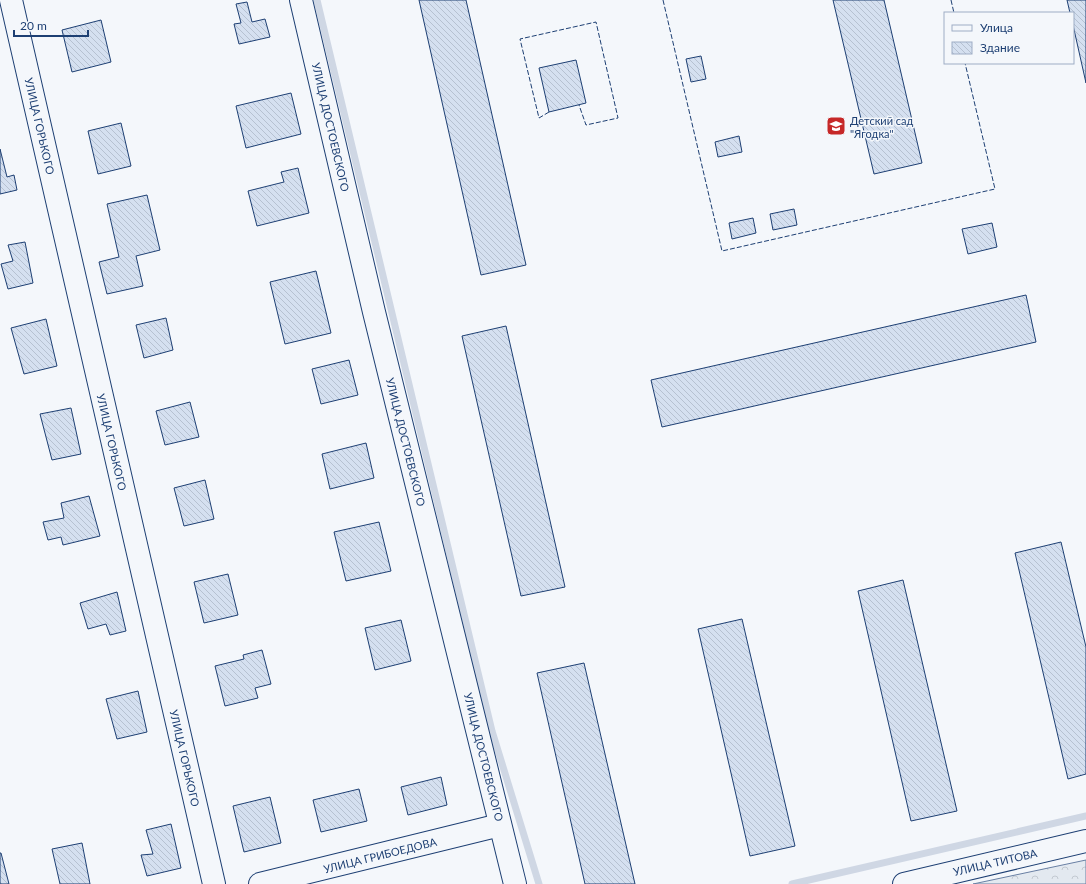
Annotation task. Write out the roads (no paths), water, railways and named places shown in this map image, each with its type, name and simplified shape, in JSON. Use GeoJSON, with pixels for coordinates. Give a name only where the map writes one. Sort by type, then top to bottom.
{"type":"FeatureCollection","features":[{"type":"Feature","properties":{"kind":"street","name":"УЛИЦА ГОРЬКОГО"},"geometry":{"type":"LineString","coordinates":[[11,0],[214,884]]}},
{"type":"Feature","properties":{"kind":"street","name":"УЛИЦА ДОСТОЕВСКОГО"},"geometry":{"type":"LineString","coordinates":[[301,0],[374,312],[515,884]]}},
{"type":"Feature","properties":{"kind":"street","name":"УЛИЦА ГРИБОЕДОВА"},"geometry":{"type":"LineString","coordinates":[[260,884],[500,825]]}},
{"type":"Feature","properties":{"kind":"street","name":"УЛИЦА ТИТОВА"},"geometry":{"type":"LineString","coordinates":[[904,884],[1086,840]]}},
{"type":"Feature","properties":{"kind":"waterway"},"geometry":{"type":"LineString","coordinates":[[317,0],[492,731],[539,884]]}},
{"type":"Feature","properties":{"kind":"waterway"},"geometry":{"type":"LineString","coordinates":[[792,884],[1086,816]]}},
{"type":"Feature","properties":{"kind":"place","name":"Детский сад \"Ягодка\""},"geometry":{"type":"Point","coordinates":[836,126]}}]}
